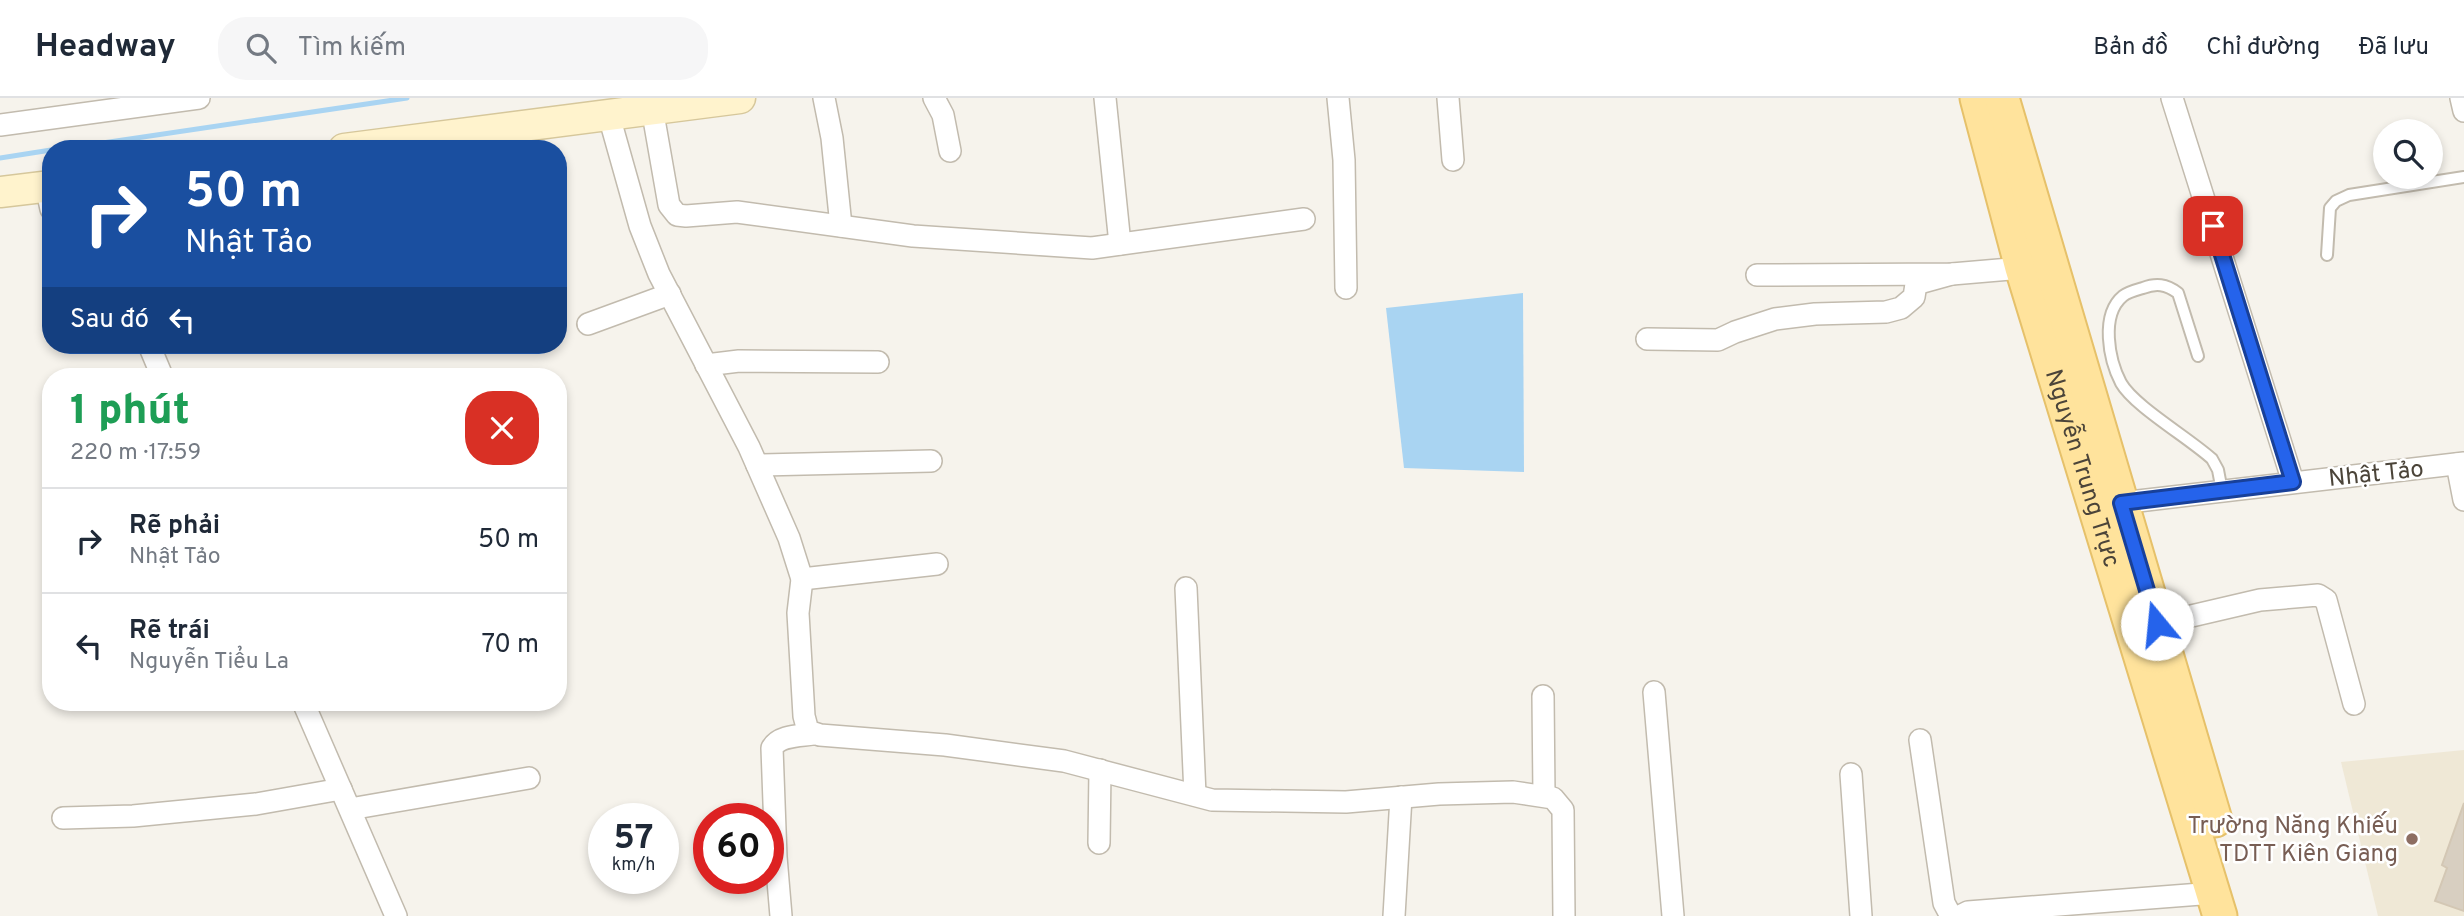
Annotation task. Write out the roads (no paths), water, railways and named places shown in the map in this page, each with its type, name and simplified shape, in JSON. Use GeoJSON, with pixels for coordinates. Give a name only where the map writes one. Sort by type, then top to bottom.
{"type":"FeatureCollection","features":[{"type":"Feature","properties":{"kind":"main road","name":"Nguyễn Trung Trực"},"geometry":{"type":"LineString","coordinates":[[1977,98],[2022,268],[2108,506],[2157,624],[2243,916]]}},
{"type":"Feature","properties":{"kind":"main road","name":"Nguyễn Trung Trực"},"geometry":{"type":"LineString","coordinates":[[2002,98],[2108,506],[2217,904]]}},
{"type":"Feature","properties":{"kind":"street"},"geometry":{"type":"LineString","coordinates":[[0,125],[200,98]]}},
{"type":"Feature","properties":{"kind":"street"},"geometry":{"type":"LineString","coordinates":[[434,140],[740,98]]}},
{"type":"Feature","properties":{"kind":"street"},"geometry":{"type":"LineString","coordinates":[[824,98],[832,138],[841,226]]}},
{"type":"Feature","properties":{"kind":"street"},"geometry":{"type":"LineString","coordinates":[[934,98],[943,115],[950,151]]}},
{"type":"Feature","properties":{"kind":"street"},"geometry":{"type":"LineString","coordinates":[[1105,98],[1119,244]]}},
{"type":"Feature","properties":{"kind":"street"},"geometry":{"type":"LineString","coordinates":[[1338,98],[1344,174],[1346,288]]}},
{"type":"Feature","properties":{"kind":"street"},"geometry":{"type":"LineString","coordinates":[[1448,98],[1453,160]]}},
{"type":"Feature","properties":{"kind":"street"},"geometry":{"type":"LineString","coordinates":[[2172,98],[2293,482]]}},
{"type":"Feature","properties":{"kind":"street"},"geometry":{"type":"LineString","coordinates":[[2461,98],[2464,111]]}},
{"type":"Feature","properties":{"kind":"street"},"geometry":{"type":"LineString","coordinates":[[652,108],[669,205],[677,215],[737,212],[913,236],[1093,248],[1304,219]]}},
{"type":"Feature","properties":{"kind":"street"},"geometry":{"type":"LineString","coordinates":[[609,116],[640,226],[670,294],[757,464],[789,538],[802,579],[798,613],[804,716],[808,731],[813,734]]}},
{"type":"Feature","properties":{"kind":"street"},"geometry":{"type":"LineString","coordinates":[[0,192],[42,194]]}},
{"type":"Feature","properties":{"kind":"street"},"geometry":{"type":"LineString","coordinates":[[1757,275],[1952,274],[2022,268]]}},
{"type":"Feature","properties":{"kind":"street"},"geometry":{"type":"LineString","coordinates":[[1647,339],[1718,340],[1775,319],[1815,314],[1886,312],[1901,308],[1914,297],[1916,284],[1952,274]]}},
{"type":"Feature","properties":{"kind":"street"},"geometry":{"type":"LineString","coordinates":[[588,324],[670,294]]}},
{"type":"Feature","properties":{"kind":"street"},"geometry":{"type":"LineString","coordinates":[[706,365],[739,361],[878,362]]}},
{"type":"Feature","properties":{"kind":"street"},"geometry":{"type":"LineString","coordinates":[[757,464],[931,461]]}},
{"type":"Feature","properties":{"kind":"street"},"geometry":{"type":"LineString","coordinates":[[2460,463],[2464,500]]}},
{"type":"Feature","properties":{"kind":"street","name":"Nhật Tảo"},"geometry":{"type":"LineString","coordinates":[[2108,506],[2460,463]]}},
{"type":"Feature","properties":{"kind":"street"},"geometry":{"type":"LineString","coordinates":[[802,579],[937,564]]}},
{"type":"Feature","properties":{"kind":"street"},"geometry":{"type":"LineString","coordinates":[[1186,588],[1195,796]]}},
{"type":"Feature","properties":{"kind":"street"},"geometry":{"type":"LineString","coordinates":[[2157,624],[2260,600],[2318,595],[2326,600],[2354,704]]}},
{"type":"Feature","properties":{"kind":"street"},"geometry":{"type":"LineString","coordinates":[[1654,692],[1673,916]]}},
{"type":"Feature","properties":{"kind":"street"},"geometry":{"type":"LineString","coordinates":[[1544,696],[1544,795]]}},
{"type":"Feature","properties":{"kind":"street"},"geometry":{"type":"LineString","coordinates":[[307,711],[396,916]]}},
{"type":"Feature","properties":{"kind":"street"},"geometry":{"type":"LineString","coordinates":[[782,916],[776,857],[772,748],[775,742],[782,739],[813,734],[1064,761],[1195,796],[1235,802],[1346,802],[1492,792],[1544,795],[1559,802],[1563,810],[1564,916]]}},
{"type":"Feature","properties":{"kind":"street"},"geometry":{"type":"LineString","coordinates":[[1920,740],[1944,903],[1951,916]]}},
{"type":"Feature","properties":{"kind":"street"},"geometry":{"type":"LineString","coordinates":[[1099,844],[1100,770]]}},
{"type":"Feature","properties":{"kind":"street"},"geometry":{"type":"LineString","coordinates":[[1851,774],[1861,916]]}},
{"type":"Feature","properties":{"kind":"street"},"geometry":{"type":"LineString","coordinates":[[350,809],[529,778]]}},
{"type":"Feature","properties":{"kind":"street"},"geometry":{"type":"LineString","coordinates":[[62,818],[133,816],[256,804],[341,789]]}},
{"type":"Feature","properties":{"kind":"street"},"geometry":{"type":"LineString","coordinates":[[1394,916],[1401,797]]}},
{"type":"Feature","properties":{"kind":"street"},"geometry":{"type":"LineString","coordinates":[[1959,916],[1968,912],[2217,904]]}},
{"type":"Feature","properties":{"kind":"lane"},"geometry":{"type":"LineString","coordinates":[[2327,255],[2330,208],[2336,201],[2350,195],[2464,177]]}},
{"type":"Feature","properties":{"kind":"lane"},"geometry":{"type":"LineString","coordinates":[[2198,356],[2178,293],[2171,288],[2162,284],[2147,286],[2124,295],[2114,307],[2109,340],[2113,361],[2122,384],[2133,398],[2212,459],[2218,470],[2222,491]]}},
{"type":"Feature","properties":{"kind":"water"},"geometry":{"type":"Polygon","coordinates":[[[1523,293],[1524,472],[1404,468],[1386,308],[1523,293]]]}},
{"type":"Feature","properties":{"kind":"waterway"},"geometry":{"type":"LineString","coordinates":[[123,140],[407,98]]}},
{"type":"Feature","properties":{"kind":"waterway"},"geometry":{"type":"LineString","coordinates":[[0,158],[42,151]]}},
{"type":"Feature","properties":{"kind":"place","name":"Trường Năng Khiếu TDTT Kiên Giang"},"geometry":{"type":"Point","coordinates":[2412,839]}}]}
